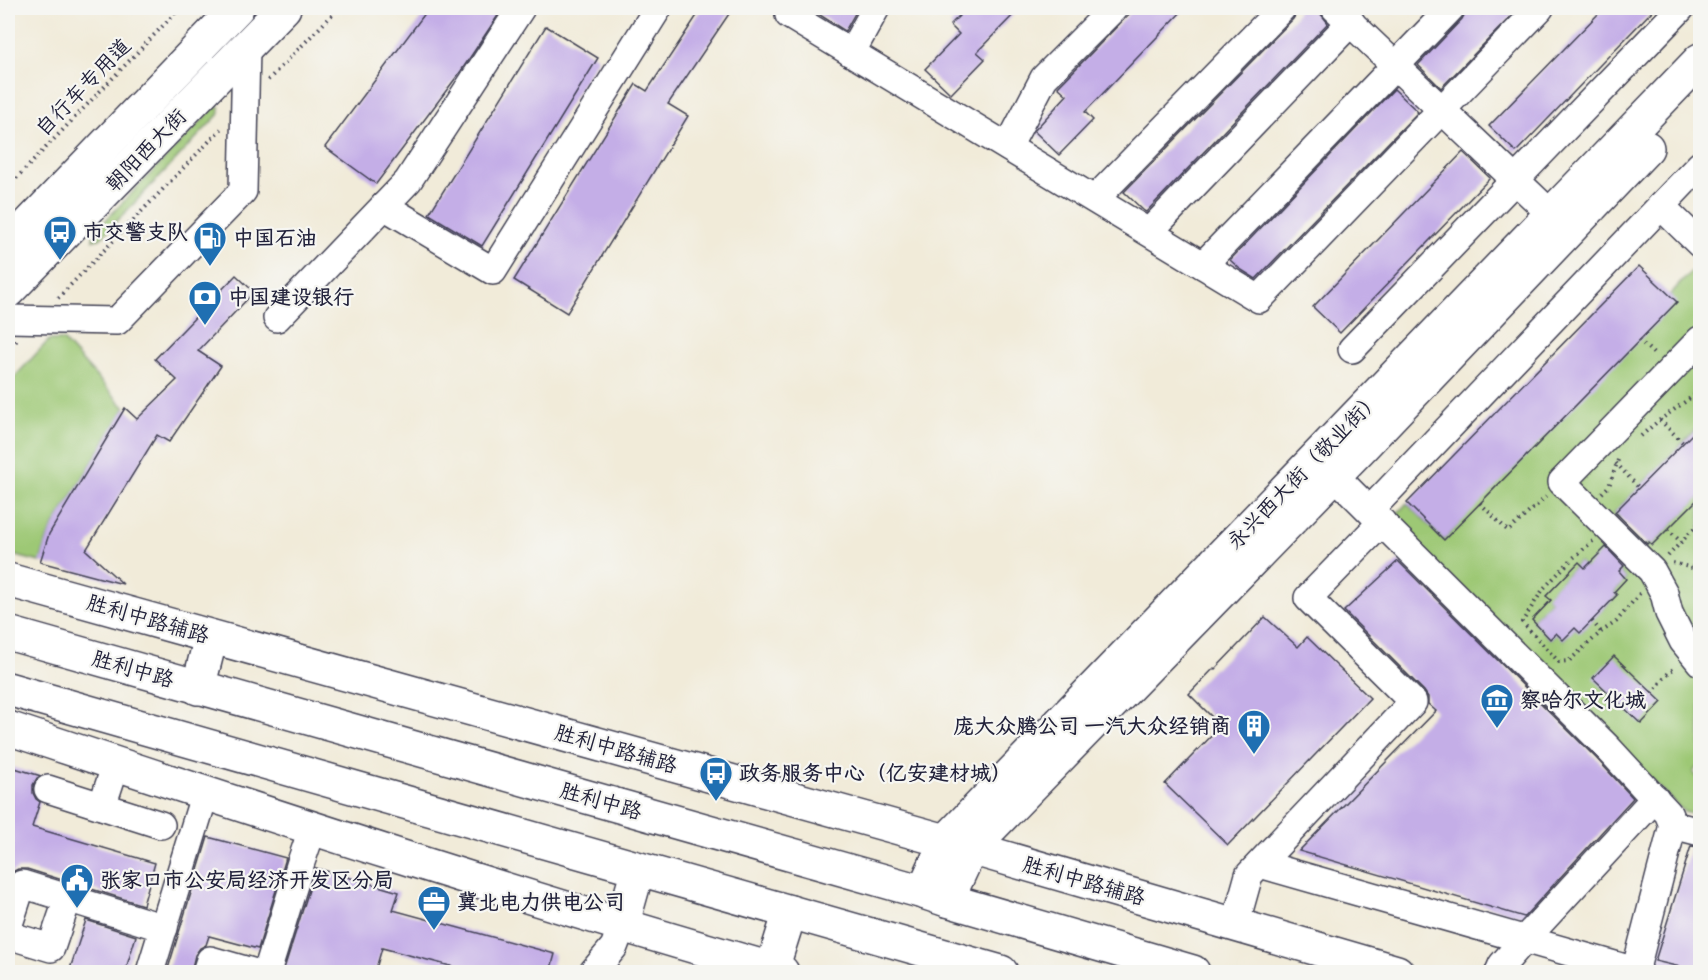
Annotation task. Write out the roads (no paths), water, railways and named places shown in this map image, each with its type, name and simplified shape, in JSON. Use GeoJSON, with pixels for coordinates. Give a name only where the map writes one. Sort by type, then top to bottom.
{"type":"FeatureCollection","features":[{"type":"Feature","properties":{"kind":"main road","name":"朝阳西大街"},"geometry":{"type":"LineString","coordinates":[[8,246],[237,8]]}},
{"type":"Feature","properties":{"kind":"main road","name":"朝阳西大街"},"geometry":{"type":"LineString","coordinates":[[8,291],[284,8]]}},
{"type":"Feature","properties":{"kind":"main road","name":"永兴西大街（敬业街）"},"geometry":{"type":"LineString","coordinates":[[935,896],[959,844],[1551,214],[1701,60]]}},
{"type":"Feature","properties":{"kind":"main road","name":"永兴西大街（敬业街）"},"geometry":{"type":"LineString","coordinates":[[959,844],[1334,475],[1701,92]]}},
{"type":"Feature","properties":{"kind":"main road","name":"胜利中路辅路"},"geometry":{"type":"LineString","coordinates":[[8,580],[959,844],[1397,972]]}},
{"type":"Feature","properties":{"kind":"main road","name":"胜利中路"},"geometry":{"type":"LineString","coordinates":[[8,633],[935,896],[1193,972]]}},
{"type":"Feature","properties":{"kind":"main road"},"geometry":{"type":"LineString","coordinates":[[170,781],[211,637]]}},
{"type":"Feature","properties":{"kind":"main road"},"geometry":{"type":"LineString","coordinates":[[8,689],[1001,972]]}},
{"type":"Feature","properties":{"kind":"main road"},"geometry":{"type":"LineString","coordinates":[[8,728],[622,926],[775,971],[790,912]]}},
{"type":"Feature","properties":{"kind":"main road"},"geometry":{"type":"LineString","coordinates":[[622,926],[638,869]]}},
{"type":"Feature","properties":{"kind":"lane"},"geometry":{"type":"LineString","coordinates":[[277,318],[408,181],[521,8]]}},
{"type":"Feature","properties":{"kind":"lane"},"geometry":{"type":"LineString","coordinates":[[384,206],[494,271],[658,8]]}},
{"type":"Feature","properties":{"kind":"lane"},"geometry":{"type":"LineString","coordinates":[[793,8],[789,15],[1259,299],[1540,8]]}},
{"type":"Feature","properties":{"kind":"lane"},"geometry":{"type":"LineString","coordinates":[[851,53],[876,8]]}},
{"type":"Feature","properties":{"kind":"lane"},"geometry":{"type":"LineString","coordinates":[[1008,147],[1044,78],[1114,8]]}},
{"type":"Feature","properties":{"kind":"lane"},"geometry":{"type":"LineString","coordinates":[[1095,199],[1282,8]]}},
{"type":"Feature","properties":{"kind":"lane"},"geometry":{"type":"LineString","coordinates":[[1203,265],[1451,8]]}},
{"type":"Feature","properties":{"kind":"lane"},"geometry":{"type":"LineString","coordinates":[[1352,349],[1681,8]]}},
{"type":"Feature","properties":{"kind":"lane"},"geometry":{"type":"LineString","coordinates":[[1149,232],[1347,13],[1395,64],[1551,214]]}},
{"type":"Feature","properties":{"kind":"lane"},"geometry":{"type":"LineString","coordinates":[[8,319],[117,321],[243,191],[246,47]]}},
{"type":"Feature","properties":{"kind":"lane"},"geometry":{"type":"LineString","coordinates":[[1235,925],[1249,875],[1413,702],[1308,598],[1376,516],[1661,206],[1698,174]]}},
{"type":"Feature","properties":{"kind":"lane"},"geometry":{"type":"LineString","coordinates":[[1661,206],[1701,244]]}},
{"type":"Feature","properties":{"kind":"lane"},"geometry":{"type":"LineString","coordinates":[[1699,661],[1683,641],[1652,571],[1562,482],[1701,340]]}},
{"type":"Feature","properties":{"kind":"lane"},"geometry":{"type":"LineString","coordinates":[[1260,864],[1637,972],[1673,825],[1668,813],[1607,747],[1334,475]]}},
{"type":"Feature","properties":{"kind":"lane"},"geometry":{"type":"LineString","coordinates":[[102,806],[116,764]]}},
{"type":"Feature","properties":{"kind":"lane"},"geometry":{"type":"LineString","coordinates":[[48,789],[161,825]]}},
{"type":"Feature","properties":{"kind":"lane"},"geometry":{"type":"LineString","coordinates":[[150,972],[205,793]]}},
{"type":"Feature","properties":{"kind":"lane"},"geometry":{"type":"LineString","coordinates":[[1498,972],[1524,940],[1655,798]]}},
{"type":"Feature","properties":{"kind":"lane"},"geometry":{"type":"LineString","coordinates":[[1673,825],[1701,832]]}},
{"type":"Feature","properties":{"kind":"lane"},"geometry":{"type":"LineString","coordinates":[[267,972],[313,827]]}},
{"type":"Feature","properties":{"kind":"lane"},"geometry":{"type":"LineString","coordinates":[[8,927],[22,884],[164,928]]}},
{"type":"Feature","properties":{"kind":"lane"},"geometry":{"type":"LineString","coordinates":[[8,934],[51,948],[68,898]]}},
{"type":"Feature","properties":{"kind":"lane"},"geometry":{"type":"LineString","coordinates":[[593,972],[614,947],[622,926]]}},
{"type":"Feature","properties":{"kind":"lane"},"geometry":{"type":"LineString","coordinates":[[206,972],[210,960],[252,972]]}},
{"type":"Feature","properties":{"kind":"place","name":"市交警支队"},"geometry":{"type":"Point","coordinates":[60,261]}},
{"type":"Feature","properties":{"kind":"place","name":"中国石油"},"geometry":{"type":"Point","coordinates":[210,267]}},
{"type":"Feature","properties":{"kind":"place","name":"中国建设银行"},"geometry":{"type":"Point","coordinates":[205,326]}},
{"type":"Feature","properties":{"kind":"place","name":"察哈尔文化城"},"geometry":{"type":"Point","coordinates":[1497,729]}},
{"type":"Feature","properties":{"kind":"place","name":"庞大众腾公司 一汽大众经销商"},"geometry":{"type":"Point","coordinates":[1254,755]}},
{"type":"Feature","properties":{"kind":"place","name":"政务服务中心（亿安建材城）"},"geometry":{"type":"Point","coordinates":[716,802]}},
{"type":"Feature","properties":{"kind":"place","name":"张家口市公安局经济开发区分局"},"geometry":{"type":"Point","coordinates":[77,909]}},
{"type":"Feature","properties":{"kind":"place","name":"冀北电力供电公司"},"geometry":{"type":"Point","coordinates":[434,931]}}]}
